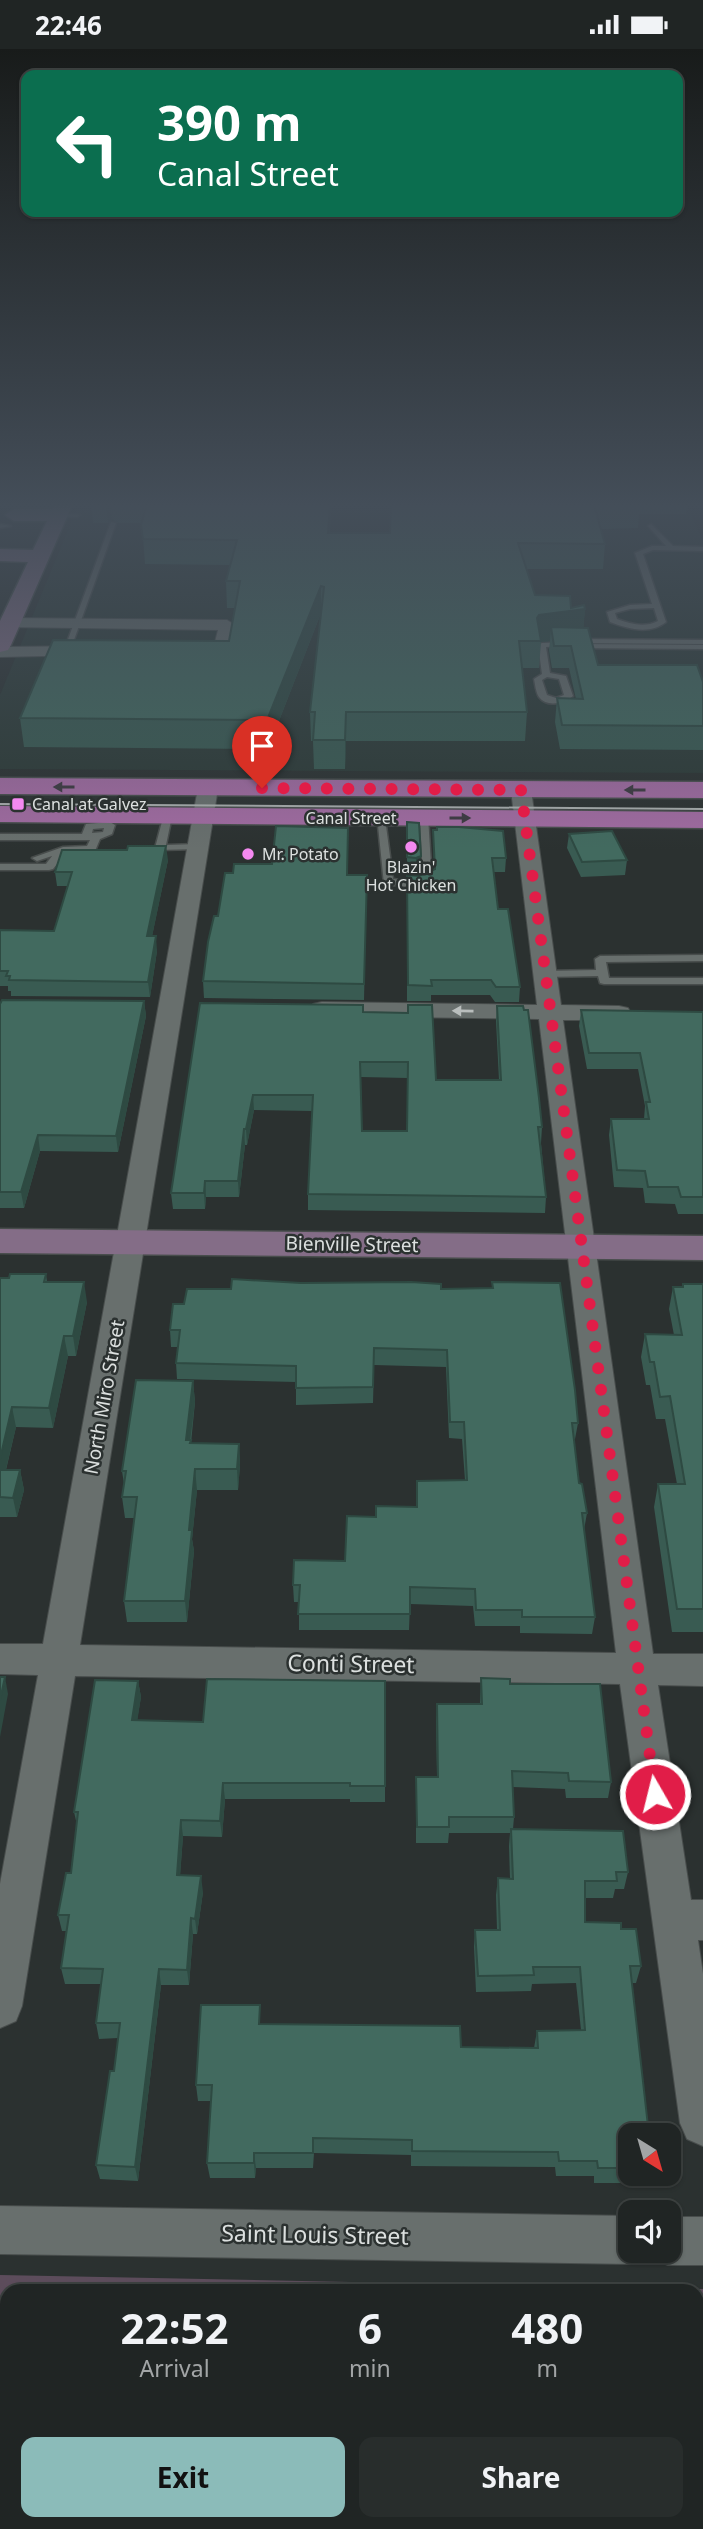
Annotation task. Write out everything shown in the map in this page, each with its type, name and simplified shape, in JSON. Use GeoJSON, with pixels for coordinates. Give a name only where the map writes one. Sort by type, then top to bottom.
{"type":"FeatureCollection","features":[{"type":"Feature","properties":{"kind":"main road","name":"Canal Street"},"geometry":{"type":"LineString","coordinates":[[0,786],[160,787],[203,817],[521,790],[703,790]]}},
{"type":"Feature","properties":{"kind":"main road"},"geometry":{"type":"LineString","coordinates":[[160,787],[160,816]]}},
{"type":"Feature","properties":{"kind":"main road","name":"Canal Street"},"geometry":{"type":"LineString","coordinates":[[1,833],[101,825],[160,816],[703,820]]}},
{"type":"Feature","properties":{"kind":"street"},"geometry":{"type":"LineString","coordinates":[[0,645],[5,623],[227,625],[221,651],[170,651]]}},
{"type":"Feature","properties":{"kind":"street"},"geometry":{"type":"LineString","coordinates":[[0,652],[105,651]]}},
{"type":"Feature","properties":{"kind":"street"},"geometry":{"type":"LineString","coordinates":[[521,790],[637,1669],[688,1920],[703,2123]]}},
{"type":"Feature","properties":{"kind":"street","name":"North Miro Street"},"geometry":{"type":"LineString","coordinates":[[0,2006],[203,817]]}},
{"type":"Feature","properties":{"kind":"street"},"geometry":{"type":"LineString","coordinates":[[293,1009],[647,1013]]}},
{"type":"Feature","properties":{"kind":"street","name":"Bienville Street"},"geometry":{"type":"LineString","coordinates":[[0,1241],[129,1251],[582,1256],[703,1248]]}},
{"type":"Feature","properties":{"kind":"street","name":"Bienville Street"},"geometry":{"type":"LineString","coordinates":[[0,1260],[129,1251]]}},
{"type":"Feature","properties":{"kind":"street","name":"Bienville Street"},"geometry":{"type":"LineString","coordinates":[[582,1256],[703,1267]]}},
{"type":"Feature","properties":{"kind":"street","name":"Conti Street"},"geometry":{"type":"LineString","coordinates":[[0,1659],[703,1669]]}},
{"type":"Feature","properties":{"kind":"street","name":"Saint Louis Street"},"geometry":{"type":"LineString","coordinates":[[0,2230],[618,2240]]}},
{"type":"Feature","properties":{"kind":"street"},"geometry":{"type":"LineString","coordinates":[[681,2241],[703,2241]]}},
{"type":"Feature","properties":{"kind":"lane"},"geometry":{"type":"LineString","coordinates":[[66,651],[79,619]]}},
{"type":"Feature","properties":{"kind":"lane"},"geometry":{"type":"LineString","coordinates":[[612,619],[630,628],[655,627],[662,622],[661,619]]}},
{"type":"Feature","properties":{"kind":"lane"},"geometry":{"type":"LineString","coordinates":[[546,675],[542,645],[568,641],[703,645]]}},
{"type":"Feature","properties":{"kind":"lane"},"geometry":{"type":"LineString","coordinates":[[380,818],[388,882],[418,885],[428,880],[425,818]]}},
{"type":"Feature","properties":{"kind":"lane"},"geometry":{"type":"LineString","coordinates":[[62,850],[39,849],[91,849],[101,825]]}},
{"type":"Feature","properties":{"kind":"lane"},"geometry":{"type":"LineString","coordinates":[[0,867],[49,867],[62,850]]}},
{"type":"Feature","properties":{"kind":"lane"},"geometry":{"type":"LineString","coordinates":[[703,958],[600,959],[604,981],[703,981]]}},
{"type":"Feature","properties":{"kind":"lane"},"geometry":{"type":"LineString","coordinates":[[545,974],[603,972]]}},
{"type":"Feature","properties":{"kind":"shaded area"},"geometry":{"type":"Polygon","coordinates":[[[31,619],[703,619],[703,773],[0,769],[0,695],[31,619]]]}},
{"type":"Feature","properties":{"kind":"shaded area"},"geometry":{"type":"Polygon","coordinates":[[[0,2275],[452,2284],[0,2284],[0,2275]]]}},
{"type":"Feature","properties":{"kind":"building"},"geometry":{"type":"Polygon","coordinates":[[[233,619],[308,619],[267,720],[20,718],[53,640],[229,641],[233,619]]]}},
{"type":"Feature","properties":{"kind":"building"},"geometry":{"type":"Polygon","coordinates":[[[320,619],[537,619],[541,641],[519,641],[527,712],[346,712],[345,740],[313,740],[315,712],[310,712],[320,619]]]}},
{"type":"Feature","properties":{"kind":"building"},"geometry":{"type":"Polygon","coordinates":[[[551,627],[588,628],[598,665],[697,665],[703,682],[703,726],[562,725],[557,698],[583,699],[571,646],[554,646],[551,627]]]}},
{"type":"Feature","properties":{"kind":"building"},"geometry":{"type":"Polygon","coordinates":[[[407,822],[419,823],[421,856],[416,858],[407,857],[407,822]]]}},
{"type":"Feature","properties":{"kind":"building"},"geometry":{"type":"Polygon","coordinates":[[[276,826],[348,828],[347,875],[367,875],[364,984],[203,981],[208,942],[214,916],[218,916],[225,873],[233,873],[234,864],[272,864],[276,826]]]}},
{"type":"Feature","properties":{"kind":"building"},"geometry":{"type":"Polygon","coordinates":[[[437,827],[503,831],[506,858],[492,858],[498,909],[508,909],[520,987],[496,987],[491,980],[431,980],[432,986],[408,985],[407,875],[419,876],[435,869],[433,830],[437,830],[437,827]]]}},
{"type":"Feature","properties":{"kind":"building"},"geometry":{"type":"Polygon","coordinates":[[[612,831],[627,860],[582,862],[569,834],[612,831]]]}},
{"type":"Feature","properties":{"kind":"building"},"geometry":{"type":"Polygon","coordinates":[[[128,846],[166,846],[147,936],[156,936],[148,982],[9,980],[10,976],[6,976],[8,971],[0,971],[0,930],[54,931],[72,872],[55,872],[62,850],[127,850],[128,846]]]}},
{"type":"Feature","properties":{"kind":"building"},"geometry":{"type":"Polygon","coordinates":[[[2,1000],[144,1001],[116,1136],[38,1135],[21,1192],[0,1192],[2,1000]]]}},
{"type":"Feature","properties":{"kind":"building"},"geometry":{"type":"Polygon","coordinates":[[[200,1003],[363,1005],[363,1012],[408,1013],[408,1005],[432,1005],[436,1080],[501,1080],[497,1006],[523,1006],[524,1010],[528,1010],[542,1127],[538,1127],[546,1197],[308,1194],[313,1095],[253,1095],[244,1129],[238,1181],[205,1181],[204,1193],[171,1193],[200,1003]],[[360,1062],[362,1131],[407,1131],[408,1062],[360,1062]]]}},
{"type":"Feature","properties":{"kind":"building"},"geometry":{"type":"Polygon","coordinates":[[[581,1010],[703,1012],[703,1197],[681,1197],[678,1187],[648,1187],[645,1171],[617,1170],[611,1119],[649,1119],[646,1102],[650,1102],[640,1053],[589,1053],[581,1010]]]}},
{"type":"Feature","properties":{"kind":"building"},"geometry":{"type":"Polygon","coordinates":[[[10,1274],[46,1274],[44,1282],[84,1282],[73,1336],[64,1336],[49,1408],[12,1407],[0,1459],[0,1278],[9,1278],[10,1274]]]}},
{"type":"Feature","properties":{"kind":"building"},"geometry":{"type":"Polygon","coordinates":[[[232,1279],[301,1283],[411,1282],[441,1284],[441,1289],[493,1288],[492,1282],[560,1283],[575,1390],[578,1423],[572,1423],[579,1483],[582,1484],[587,1513],[582,1513],[595,1617],[522,1617],[522,1610],[476,1610],[475,1589],[410,1587],[410,1614],[298,1614],[300,1585],[293,1585],[294,1560],[345,1561],[347,1516],[376,1517],[376,1506],[417,1507],[417,1481],[467,1480],[464,1422],[450,1422],[447,1350],[374,1348],[373,1387],[296,1388],[296,1366],[176,1363],[180,1330],[170,1330],[173,1304],[184,1304],[187,1289],[231,1289],[232,1279]]]}},
{"type":"Feature","properties":{"kind":"building"},"geometry":{"type":"Polygon","coordinates":[[[683,1284],[703,1284],[703,1609],[677,1609],[658,1484],[685,1484],[670,1396],[660,1397],[654,1362],[650,1362],[645,1334],[682,1335],[673,1287],[683,1287],[683,1284]]]}},
{"type":"Feature","properties":{"kind":"building"},"geometry":{"type":"Polygon","coordinates":[[[136,1380],[193,1381],[186,1440],[191,1440],[190,1443],[239,1444],[237,1469],[195,1469],[185,1601],[124,1601],[137,1497],[122,1497],[126,1471],[122,1471],[136,1380]]]}},
{"type":"Feature","properties":{"kind":"building"},"geometry":{"type":"Polygon","coordinates":[[[0,1470],[20,1470],[13,1498],[0,1497],[0,1470]]]}},
{"type":"Feature","properties":{"kind":"building"},"geometry":{"type":"Polygon","coordinates":[[[0,1677],[5,1677],[0,1700],[0,1677]]]}},
{"type":"Feature","properties":{"kind":"building"},"geometry":{"type":"Polygon","coordinates":[[[481,1678],[510,1679],[510,1684],[600,1684],[611,1782],[569,1781],[568,1773],[512,1771],[514,1817],[449,1817],[449,1827],[417,1827],[416,1777],[438,1777],[437,1704],[482,1704],[481,1678]]]}},
{"type":"Feature","properties":{"kind":"building"},"geometry":{"type":"Polygon","coordinates":[[[207,1679],[385,1681],[385,1786],[350,1786],[350,1783],[223,1783],[220,1821],[181,1820],[177,1875],[201,1876],[195,1919],[191,1918],[187,1970],[159,1969],[135,2167],[96,2165],[120,2023],[96,2023],[103,1969],[61,1968],[69,1915],[58,1915],[66,1873],[71,1873],[78,1812],[74,1812],[95,1680],[138,1681],[132,1720],[203,1722],[207,1679]]]}},
{"type":"Feature","properties":{"kind":"building"},"geometry":{"type":"Polygon","coordinates":[[[511,1829],[623,1831],[628,1872],[616,1872],[617,1881],[585,1881],[585,1922],[621,1923],[621,1929],[636,1929],[641,1966],[630,1966],[648,2123],[618,2123],[618,2168],[598,2168],[597,2161],[559,2161],[558,2152],[412,2151],[412,2140],[313,2138],[313,2153],[254,2153],[254,2163],[207,2163],[212,2085],[196,2085],[201,2005],[260,2005],[259,2024],[460,2026],[461,2047],[538,2048],[537,2031],[585,2030],[580,1967],[533,1967],[534,1975],[478,1976],[475,1930],[500,1930],[498,1878],[513,1879],[511,1829]]]}},
{"type":"Feature","properties":{"kind":"tram line"},"geometry":{"type":"LineString","coordinates":[[0,804],[703,809]]}},
{"type":"Feature","properties":{"kind":"place","name":"Canal at Galvez"},"geometry":{"type":"Point","coordinates":[18,804]}},
{"type":"Feature","properties":{"kind":"place","name":"Blazin' Hot Chicken"},"geometry":{"type":"Point","coordinates":[411,847]}},
{"type":"Feature","properties":{"kind":"place","name":"Mr. Potato"},"geometry":{"type":"Point","coordinates":[248,854]}},
{"type":"Feature","properties":{"kind":"route"},"geometry":{"type":"LineString","coordinates":[[262,788],[521,790],[655,1794]]}}]}
